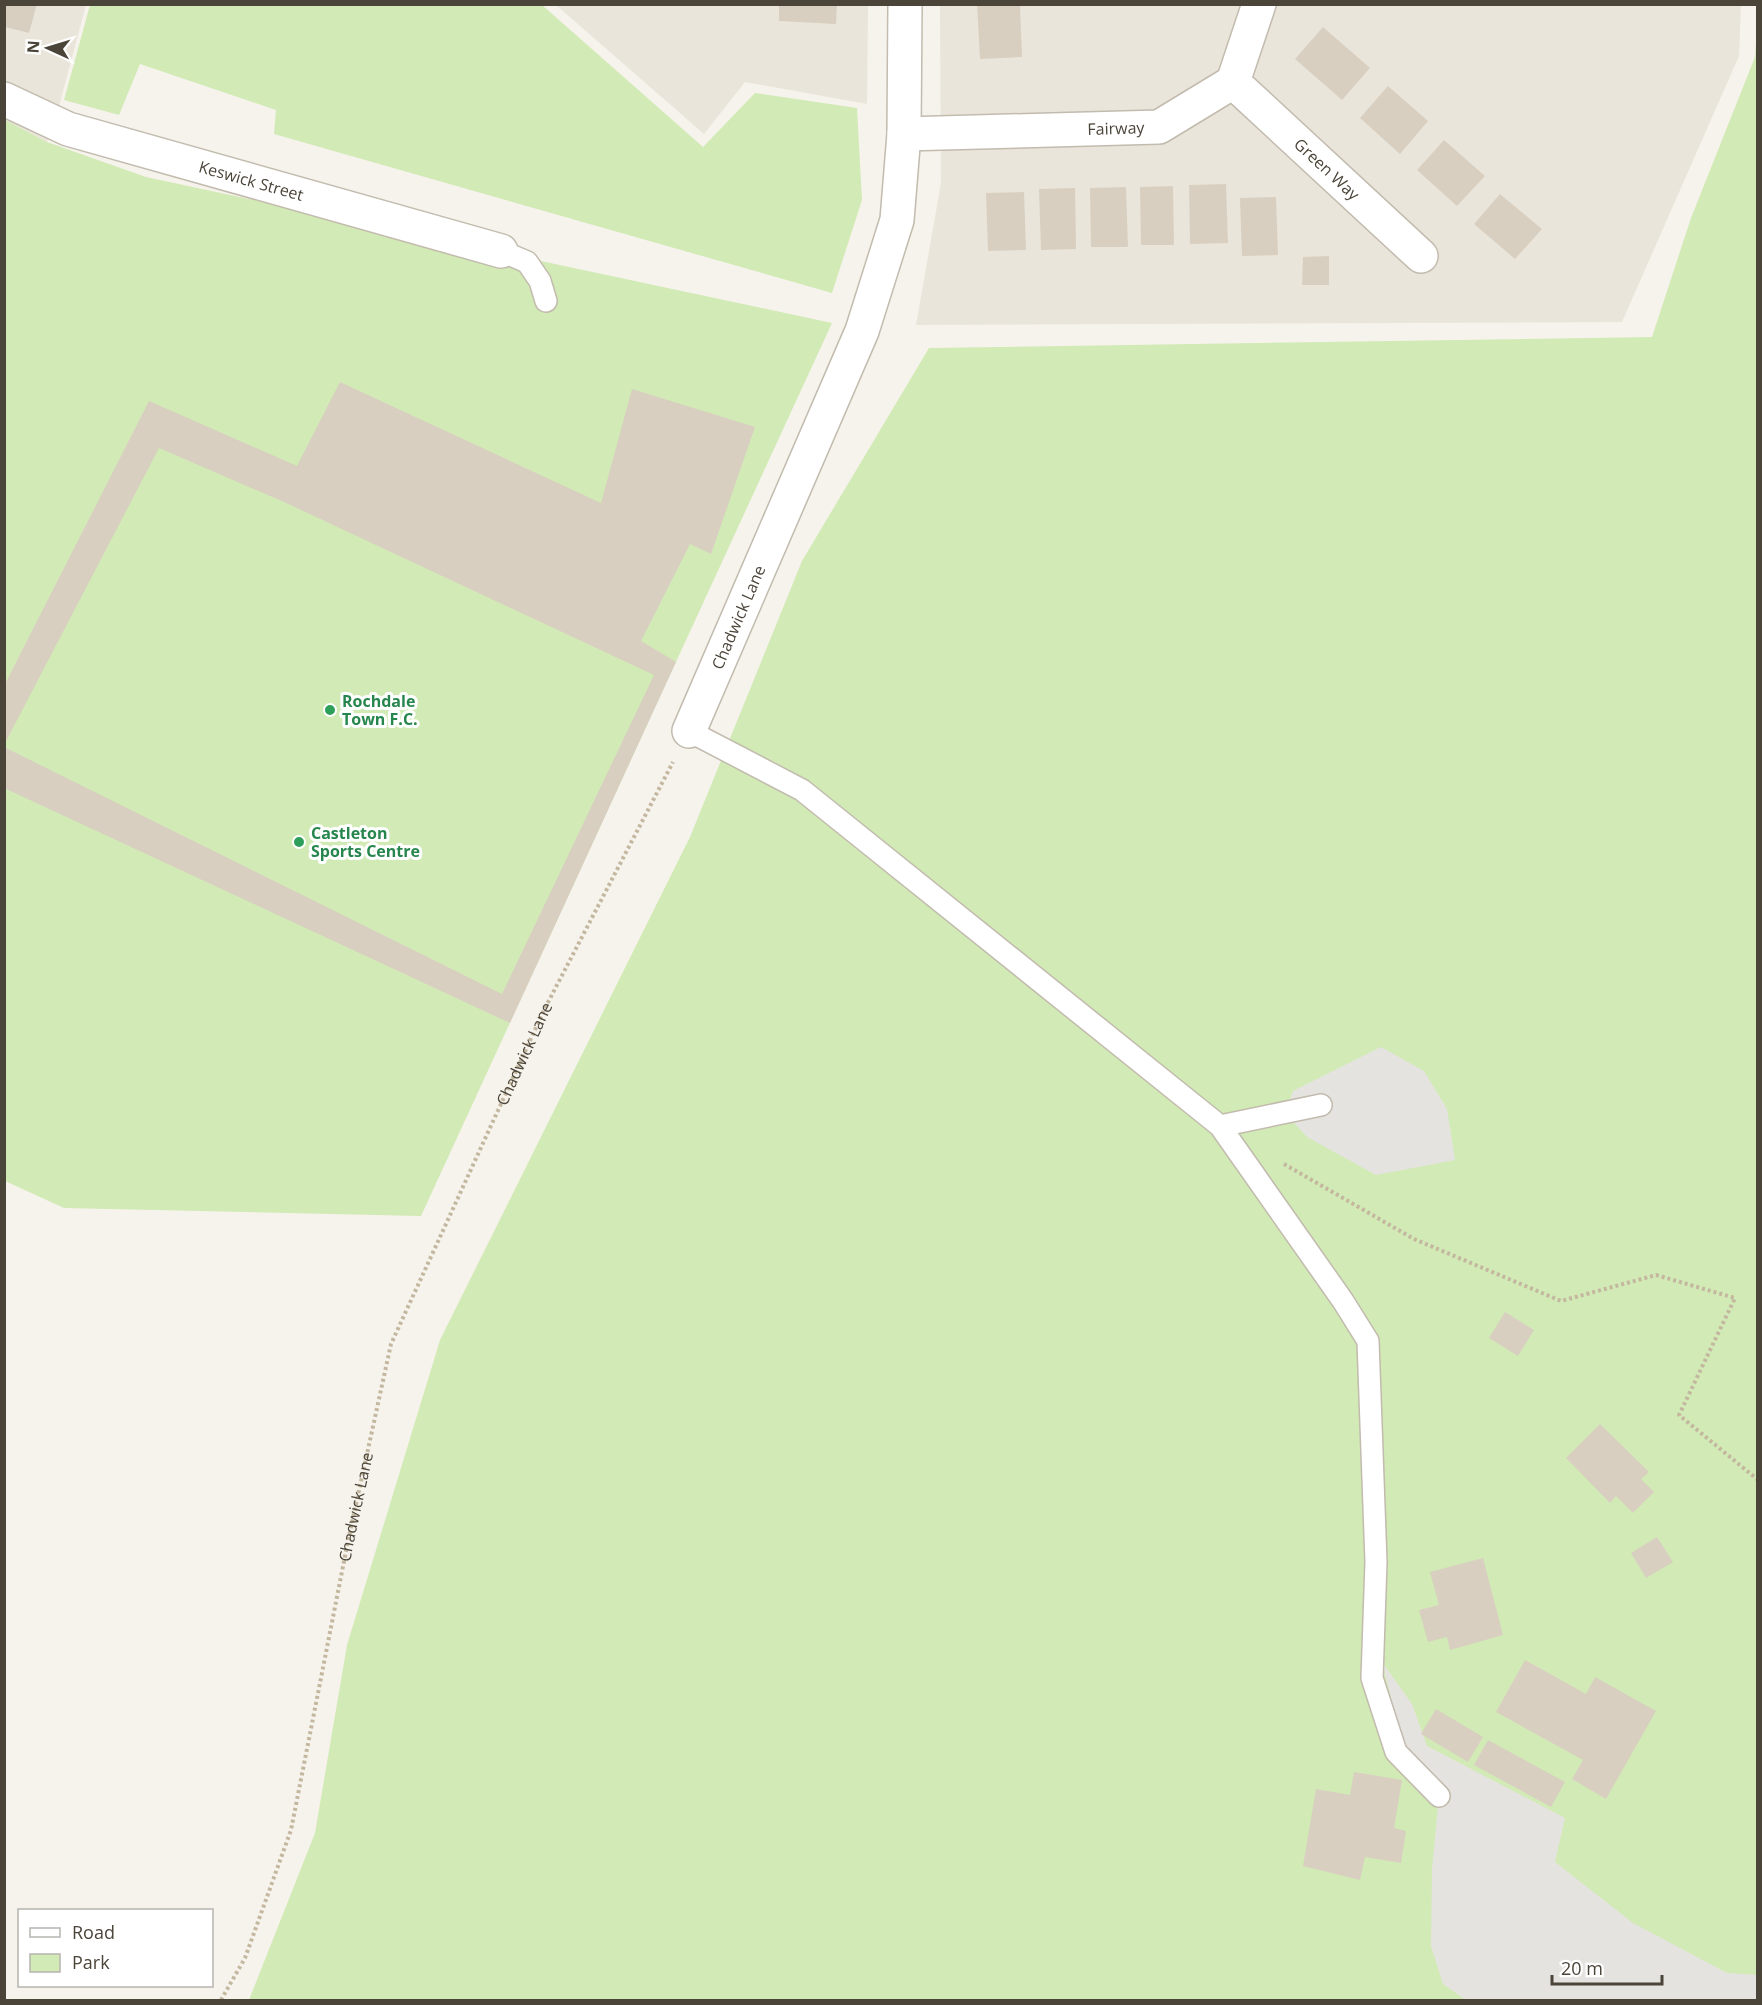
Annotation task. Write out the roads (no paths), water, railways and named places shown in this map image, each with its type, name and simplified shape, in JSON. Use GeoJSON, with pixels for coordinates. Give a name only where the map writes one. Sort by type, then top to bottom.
{"type":"FeatureCollection","features":[{"type":"Feature","properties":{"kind":"street","name":"Chadwick Lane"},"geometry":{"type":"LineString","coordinates":[[689,731],[862,331],[897,220],[904,134],[905,4]]}},
{"type":"Feature","properties":{"kind":"street"},"geometry":{"type":"LineString","coordinates":[[1233,82],[1259,4]]}},
{"type":"Feature","properties":{"kind":"street","name":"Fairway"},"geometry":{"type":"LineString","coordinates":[[904,134],[1159,127],[1233,82]]}},
{"type":"Feature","properties":{"kind":"street","name":"Green Way"},"geometry":{"type":"LineString","coordinates":[[1233,82],[1420,256]]}},
{"type":"Feature","properties":{"kind":"street","name":"Keswick Street"},"geometry":{"type":"LineString","coordinates":[[4,99],[68,129],[501,251]]}},
{"type":"Feature","properties":{"kind":"lane"},"geometry":{"type":"LineString","coordinates":[[501,251],[527,262],[540,281],[546,301]]}},
{"type":"Feature","properties":{"kind":"lane"},"geometry":{"type":"LineString","coordinates":[[689,731],[802,790],[1220,1126],[1343,1301],[1368,1341],[1376,1562],[1372,1678],[1396,1752],[1439,1796]]}},
{"type":"Feature","properties":{"kind":"lane"},"geometry":{"type":"LineString","coordinates":[[1220,1126],[1321,1105]]}},
{"type":"Feature","properties":{"kind":"place","name":"Rochdale Town F.C."},"geometry":{"type":"Point","coordinates":[330,710]}},
{"type":"Feature","properties":{"kind":"place","name":"Castleton Sports Centre"},"geometry":{"type":"Point","coordinates":[299,842]}}]}
